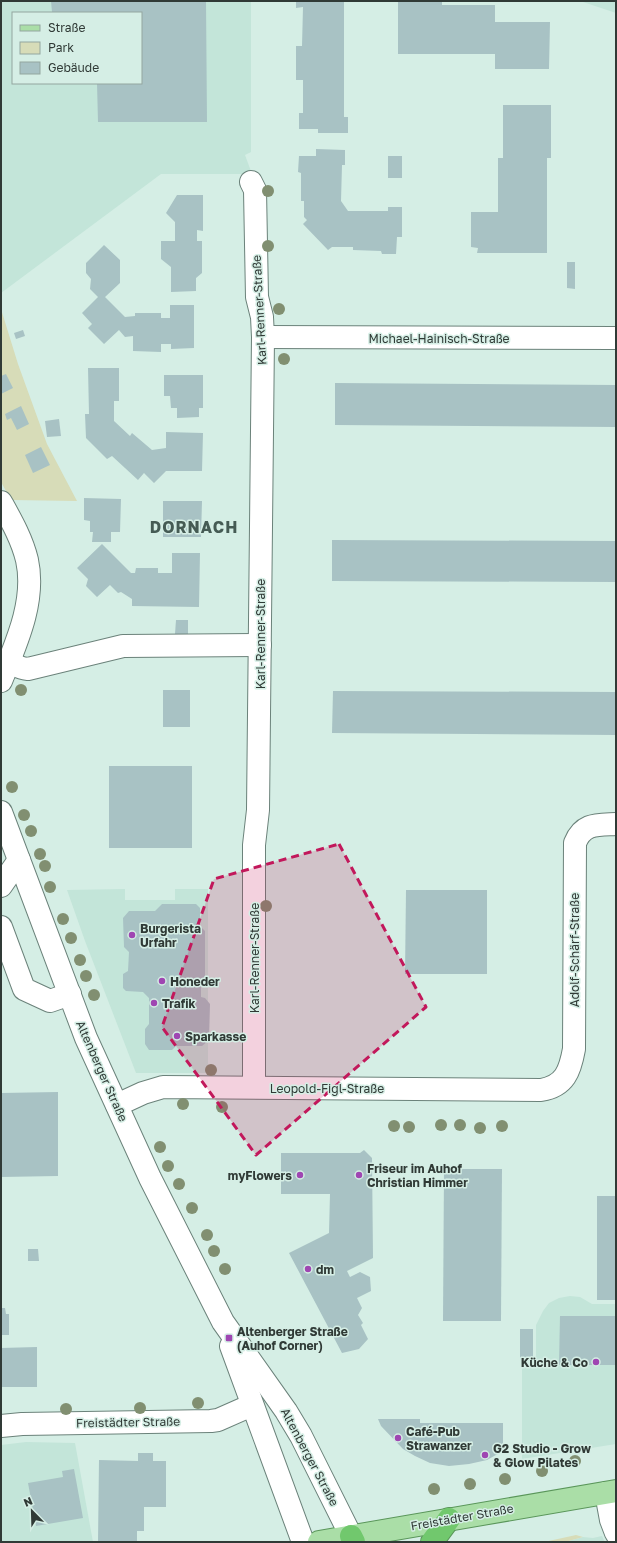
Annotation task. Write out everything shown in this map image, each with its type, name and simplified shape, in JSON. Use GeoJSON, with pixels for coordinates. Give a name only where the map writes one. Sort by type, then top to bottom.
{"type":"FeatureCollection","features":[{"type":"Feature","properties":{"kind":"highway"},"geometry":{"type":"LineString","coordinates":[[432,1542],[449,1519]]}},
{"type":"Feature","properties":{"kind":"main road","name":"Freistädter Straße"},"geometry":{"type":"LineString","coordinates":[[319,1542],[352,1539],[449,1519],[611,1492]]}},
{"type":"Feature","properties":{"kind":"street","name":"Karl-Renner-Straße"},"geometry":{"type":"LineString","coordinates":[[251,182],[255,190],[257,296],[262,317],[258,810],[254,845],[254,1087]]}},
{"type":"Feature","properties":{"kind":"street","name":"Michael-Hainisch-Straße"},"geometry":{"type":"LineString","coordinates":[[262,337],[616,338]]}},
{"type":"Feature","properties":{"kind":"street"},"geometry":{"type":"LineString","coordinates":[[1,502],[18,534],[27,561],[29,576],[25,610],[20,631],[1,681]]}},
{"type":"Feature","properties":{"kind":"street"},"geometry":{"type":"LineString","coordinates":[[10,658],[18,667],[28,669],[111,648],[129,645],[260,645]]}},
{"type":"Feature","properties":{"kind":"street","name":"Altenberger Straße"},"geometry":{"type":"LineString","coordinates":[[1,812],[10,863],[70,994],[86,1038],[150,1178],[223,1322],[252,1405],[304,1542]]}},
{"type":"Feature","properties":{"kind":"street","name":"Adolf-Schärf-Straße"},"geometry":{"type":"LineString","coordinates":[[541,1090],[557,1085],[566,1076],[571,1064],[574,1049],[575,842],[579,834],[588,827],[616,824]]}},
{"type":"Feature","properties":{"kind":"street"},"geometry":{"type":"LineString","coordinates":[[1,886],[10,863]]}},
{"type":"Feature","properties":{"kind":"street"},"geometry":{"type":"LineString","coordinates":[[1,927],[8,965],[24,989],[50,1001],[70,994]]}},
{"type":"Feature","properties":{"kind":"street","name":"Leopold-Figl-Straße"},"geometry":{"type":"LineString","coordinates":[[117,1105],[152,1089],[163,1087],[541,1090]]}},
{"type":"Feature","properties":{"kind":"street","name":"Altenberger Straße"},"geometry":{"type":"LineString","coordinates":[[223,1322],[286,1411],[301,1436],[352,1539]]}},
{"type":"Feature","properties":{"kind":"street","name":"Freistädter Straße"},"geometry":{"type":"LineString","coordinates":[[1,1426],[29,1424],[211,1421],[218,1420],[252,1405]]}},
{"type":"Feature","properties":{"kind":"street","name":"Freistädter Straße"},"geometry":{"type":"LineString","coordinates":[[611,1492],[611,1520],[616,1533]]}},
{"type":"Feature","properties":{"kind":"highlighted area"},"geometry":{"type":"Polygon","coordinates":[[[339,844],[426,1007],[256,1155],[162,1027],[214,879],[339,844]]]}},
{"type":"Feature","properties":{"kind":"shaded area"},"geometry":{"type":"Polygon","coordinates":[[[1,1],[251,1],[251,152],[245,155],[252,174],[161,174],[1,293],[1,1]]]}},
{"type":"Feature","properties":{"kind":"shaded area"},"geometry":{"type":"Polygon","coordinates":[[[581,1],[616,1],[616,13],[583,2],[581,1]]]}},
{"type":"Feature","properties":{"kind":"shaded area"},"geometry":{"type":"Polygon","coordinates":[[[125,889],[125,900],[175,900],[175,889],[208,889],[208,1073],[136,1073],[67,890],[125,889]]]}},
{"type":"Feature","properties":{"kind":"shaded area"},"geometry":{"type":"Polygon","coordinates":[[[570,1296],[580,1297],[592,1304],[616,1304],[616,1444],[522,1459],[522,1368],[536,1367],[536,1325],[543,1311],[549,1303],[559,1298],[570,1296]]]}},
{"type":"Feature","properties":{"kind":"shaded area"},"geometry":{"type":"Polygon","coordinates":[[[26,1442],[75,1443],[93,1542],[1,1542],[1,1445],[26,1442]]]}},
{"type":"Feature","properties":{"kind":"shaded area"},"geometry":{"type":"Polygon","coordinates":[[[602,1536],[605,1542],[565,1542],[583,1537],[593,1538],[602,1536]]]}},
{"type":"Feature","properties":{"kind":"green space"},"geometry":{"type":"Polygon","coordinates":[[[1,309],[18,364],[47,444],[77,501],[11,500],[1,482],[1,309]]]}},
{"type":"Feature","properties":{"kind":"green space"},"geometry":{"type":"Polygon","coordinates":[[[576,1535],[583,1537],[565,1542],[544,1542],[576,1535]]]}},
{"type":"Feature","properties":{"kind":"building"},"geometry":{"type":"Polygon","coordinates":[[[51,1],[206,1],[207,122],[98,122],[97,84],[142,84],[142,12],[52,12],[51,1]]]}},
{"type":"Feature","properties":{"kind":"building"},"geometry":{"type":"Polygon","coordinates":[[[296,1],[344,1],[344,117],[348,117],[348,133],[318,133],[318,129],[299,129],[299,113],[303,113],[303,80],[296,80],[296,46],[302,46],[303,7],[296,8],[296,1]]]}},
{"type":"Feature","properties":{"kind":"building"},"geometry":{"type":"Polygon","coordinates":[[[398,1],[442,1],[442,5],[495,5],[495,22],[550,22],[549,69],[495,69],[495,54],[398,54],[398,1]]]}},
{"type":"Feature","properties":{"kind":"building"},"geometry":{"type":"Polygon","coordinates":[[[503,105],[551,105],[551,158],[547,158],[547,253],[477,253],[478,248],[471,247],[471,212],[498,212],[498,158],[503,158],[503,105]]]}},
{"type":"Feature","properties":{"kind":"building"},"geometry":{"type":"Polygon","coordinates":[[[316,149],[345,150],[345,165],[342,165],[341,201],[348,211],[388,211],[388,207],[402,207],[402,237],[397,237],[396,254],[382,254],[381,251],[353,250],[353,247],[332,247],[328,250],[303,224],[307,220],[304,217],[304,201],[301,201],[301,173],[298,172],[299,156],[316,156],[316,149]]]}},
{"type":"Feature","properties":{"kind":"building"},"geometry":{"type":"Polygon","coordinates":[[[388,156],[402,156],[402,178],[388,178],[388,156]]]}},
{"type":"Feature","properties":{"kind":"building"},"geometry":{"type":"Polygon","coordinates":[[[177,195],[203,195],[203,231],[197,230],[197,241],[202,241],[202,273],[196,278],[196,291],[171,292],[171,267],[161,259],[161,241],[175,241],[175,222],[166,213],[177,195]]]}},
{"type":"Feature","properties":{"kind":"building"},"geometry":{"type":"Polygon","coordinates":[[[104,245],[120,260],[120,283],[105,297],[125,317],[135,316],[135,313],[161,313],[161,318],[170,318],[170,305],[194,305],[194,348],[171,349],[171,344],[161,344],[161,352],[133,351],[133,336],[125,337],[119,330],[104,344],[88,328],[92,324],[82,313],[98,297],[90,289],[91,279],[86,273],[86,263],[104,245]]]}},
{"type":"Feature","properties":{"kind":"building"},"geometry":{"type":"Polygon","coordinates":[[[567,262],[575,262],[575,289],[567,288],[567,262]]]}},
{"type":"Feature","properties":{"kind":"building"},"geometry":{"type":"Polygon","coordinates":[[[23,330],[25,336],[16,339],[14,333],[23,330]]]}},
{"type":"Feature","properties":{"kind":"building"},"geometry":{"type":"Polygon","coordinates":[[[88,368],[119,368],[119,401],[114,401],[114,421],[130,436],[132,433],[152,450],[166,448],[166,432],[203,433],[202,471],[166,471],[154,483],[144,473],[138,480],[112,456],[107,459],[86,438],[85,414],[89,414],[88,368]]]}},
{"type":"Feature","properties":{"kind":"building"},"geometry":{"type":"Polygon","coordinates":[[[6,374],[13,388],[1,394],[1,376],[6,374]]]}},
{"type":"Feature","properties":{"kind":"building"},"geometry":{"type":"Polygon","coordinates":[[[164,375],[203,375],[203,408],[199,408],[199,417],[177,418],[177,408],[171,408],[170,396],[164,396],[164,375]]]}},
{"type":"Feature","properties":{"kind":"building"},"geometry":{"type":"Polygon","coordinates":[[[335,383],[616,385],[616,427],[335,425],[335,383]]]}},
{"type":"Feature","properties":{"kind":"building"},"geometry":{"type":"Polygon","coordinates":[[[21,406],[29,424],[17,430],[11,418],[7,420],[5,414],[21,406]]]}},
{"type":"Feature","properties":{"kind":"building"},"geometry":{"type":"Polygon","coordinates":[[[59,419],[61,436],[47,437],[45,421],[59,419]]]}},
{"type":"Feature","properties":{"kind":"building"},"geometry":{"type":"Polygon","coordinates":[[[41,447],[50,465],[33,473],[25,455],[41,447]]]}},
{"type":"Feature","properties":{"kind":"building"},"geometry":{"type":"Polygon","coordinates":[[[84,498],[121,499],[120,532],[111,532],[111,542],[92,542],[93,532],[90,532],[90,521],[84,520],[84,498]]]}},
{"type":"Feature","properties":{"kind":"building"},"geometry":{"type":"Polygon","coordinates":[[[163,501],[202,501],[201,537],[163,537],[163,501]]]}},
{"type":"Feature","properties":{"kind":"building"},"geometry":{"type":"Polygon","coordinates":[[[332,540],[616,541],[616,582],[332,581],[332,540]]]}},
{"type":"Feature","properties":{"kind":"building"},"geometry":{"type":"Polygon","coordinates":[[[102,544],[131,573],[135,573],[136,568],[158,568],[158,573],[172,573],[172,553],[200,553],[199,607],[132,606],[132,599],[121,592],[118,593],[110,585],[97,597],[86,586],[88,579],[77,568],[102,544]]]}},
{"type":"Feature","properties":{"kind":"building"},"geometry":{"type":"Polygon","coordinates":[[[176,620],[188,620],[188,634],[175,634],[176,620]]]}},
{"type":"Feature","properties":{"kind":"building"},"geometry":{"type":"Polygon","coordinates":[[[163,690],[190,690],[190,727],[163,727],[163,690]]]}},
{"type":"Feature","properties":{"kind":"building"},"geometry":{"type":"Polygon","coordinates":[[[333,691],[616,692],[616,735],[332,733],[333,691]]]}},
{"type":"Feature","properties":{"kind":"building"},"geometry":{"type":"Polygon","coordinates":[[[109,766],[192,766],[192,848],[109,848],[109,766]]]}},
{"type":"Feature","properties":{"kind":"building"},"geometry":{"type":"Polygon","coordinates":[[[406,890],[487,890],[487,974],[405,974],[406,890]]]}},
{"type":"Feature","properties":{"kind":"building"},"geometry":{"type":"Polygon","coordinates":[[[162,904],[196,904],[200,908],[200,926],[205,931],[205,981],[201,985],[201,997],[205,998],[210,1004],[209,1040],[202,1046],[176,1046],[172,1050],[149,1050],[145,1044],[145,1029],[149,1024],[149,998],[143,992],[126,991],[123,988],[123,974],[128,971],[129,952],[124,947],[123,918],[129,911],[155,911],[162,904]]]}},
{"type":"Feature","properties":{"kind":"building"},"geometry":{"type":"Polygon","coordinates":[[[58,1092],[58,1176],[1,1177],[1,1093],[58,1092]]]}},
{"type":"Feature","properties":{"kind":"building"},"geometry":{"type":"Polygon","coordinates":[[[364,1150],[372,1158],[373,1258],[347,1271],[350,1277],[360,1272],[370,1277],[371,1291],[357,1298],[362,1308],[358,1315],[363,1323],[361,1325],[368,1339],[359,1349],[342,1353],[289,1253],[329,1233],[330,1194],[281,1194],[281,1153],[360,1153],[364,1150]]]}},
{"type":"Feature","properties":{"kind":"building"},"geometry":{"type":"Polygon","coordinates":[[[444,1169],[502,1169],[501,1321],[443,1321],[444,1169]]]}},
{"type":"Feature","properties":{"kind":"building"},"geometry":{"type":"Polygon","coordinates":[[[597,1196],[616,1196],[616,1300],[597,1300],[597,1196]]]}},
{"type":"Feature","properties":{"kind":"building"},"geometry":{"type":"Polygon","coordinates":[[[28,1249],[38,1249],[39,1261],[28,1261],[28,1249]]]}},
{"type":"Feature","properties":{"kind":"building"},"geometry":{"type":"Polygon","coordinates":[[[1,1308],[5,1308],[6,1314],[9,1314],[9,1335],[1,1335],[1,1308]]]}},
{"type":"Feature","properties":{"kind":"building"},"geometry":{"type":"Polygon","coordinates":[[[560,1316],[616,1316],[616,1365],[559,1365],[560,1316]]]}},
{"type":"Feature","properties":{"kind":"building"},"geometry":{"type":"Polygon","coordinates":[[[520,1329],[533,1329],[533,1360],[520,1360],[520,1329]]]}},
{"type":"Feature","properties":{"kind":"building"},"geometry":{"type":"Polygon","coordinates":[[[37,1347],[37,1387],[1,1387],[1,1348],[37,1347]]]}},
{"type":"Feature","properties":{"kind":"building"},"geometry":{"type":"Polygon","coordinates":[[[378,1419],[420,1419],[420,1423],[503,1423],[503,1451],[487,1460],[469,1464],[449,1466],[430,1463],[403,1449],[381,1426],[378,1419]]]}},
{"type":"Feature","properties":{"kind":"building"},"geometry":{"type":"Polygon","coordinates":[[[138,1453],[153,1453],[153,1461],[166,1461],[166,1507],[144,1507],[144,1531],[137,1531],[137,1542],[98,1542],[99,1460],[138,1461],[138,1453]]]}},
{"type":"Feature","properties":{"kind":"building"},"geometry":{"type":"Polygon","coordinates":[[[74,1469],[83,1518],[36,1526],[28,1483],[63,1477],[62,1471],[74,1469]]]}},
{"type":"Feature","properties":{"kind":"place","name":"Burgerista Urfahr"},"geometry":{"type":"Point","coordinates":[132,935]}},
{"type":"Feature","properties":{"kind":"place","name":"Honeder"},"geometry":{"type":"Point","coordinates":[162,981]}},
{"type":"Feature","properties":{"kind":"place","name":"Trafik"},"geometry":{"type":"Point","coordinates":[154,1003]}},
{"type":"Feature","properties":{"kind":"place","name":"Sparkasse"},"geometry":{"type":"Point","coordinates":[177,1036]}},
{"type":"Feature","properties":{"kind":"place","name":"myFlowers"},"geometry":{"type":"Point","coordinates":[300,1175]}},
{"type":"Feature","properties":{"kind":"place","name":"Friseur im Auhof Christian Himmer"},"geometry":{"type":"Point","coordinates":[359,1175]}},
{"type":"Feature","properties":{"kind":"place","name":"dm"},"geometry":{"type":"Point","coordinates":[308,1269]}},
{"type":"Feature","properties":{"kind":"place","name":"Altenberger Straße (Auhof Corner)"},"geometry":{"type":"Point","coordinates":[229,1338]}},
{"type":"Feature","properties":{"kind":"place","name":"Küche & Co"},"geometry":{"type":"Point","coordinates":[596,1362]}},
{"type":"Feature","properties":{"kind":"place","name":"Café-Pub Strawanzer"},"geometry":{"type":"Point","coordinates":[398,1438]}},
{"type":"Feature","properties":{"kind":"place","name":"G2 Studio - Grow & Glow Pilates"},"geometry":{"type":"Point","coordinates":[485,1455]}},
{"type":"Feature","properties":{"kind":"district","name":"DORNACH"},"geometry":{"type":"Point","coordinates":[194,527]}}]}
